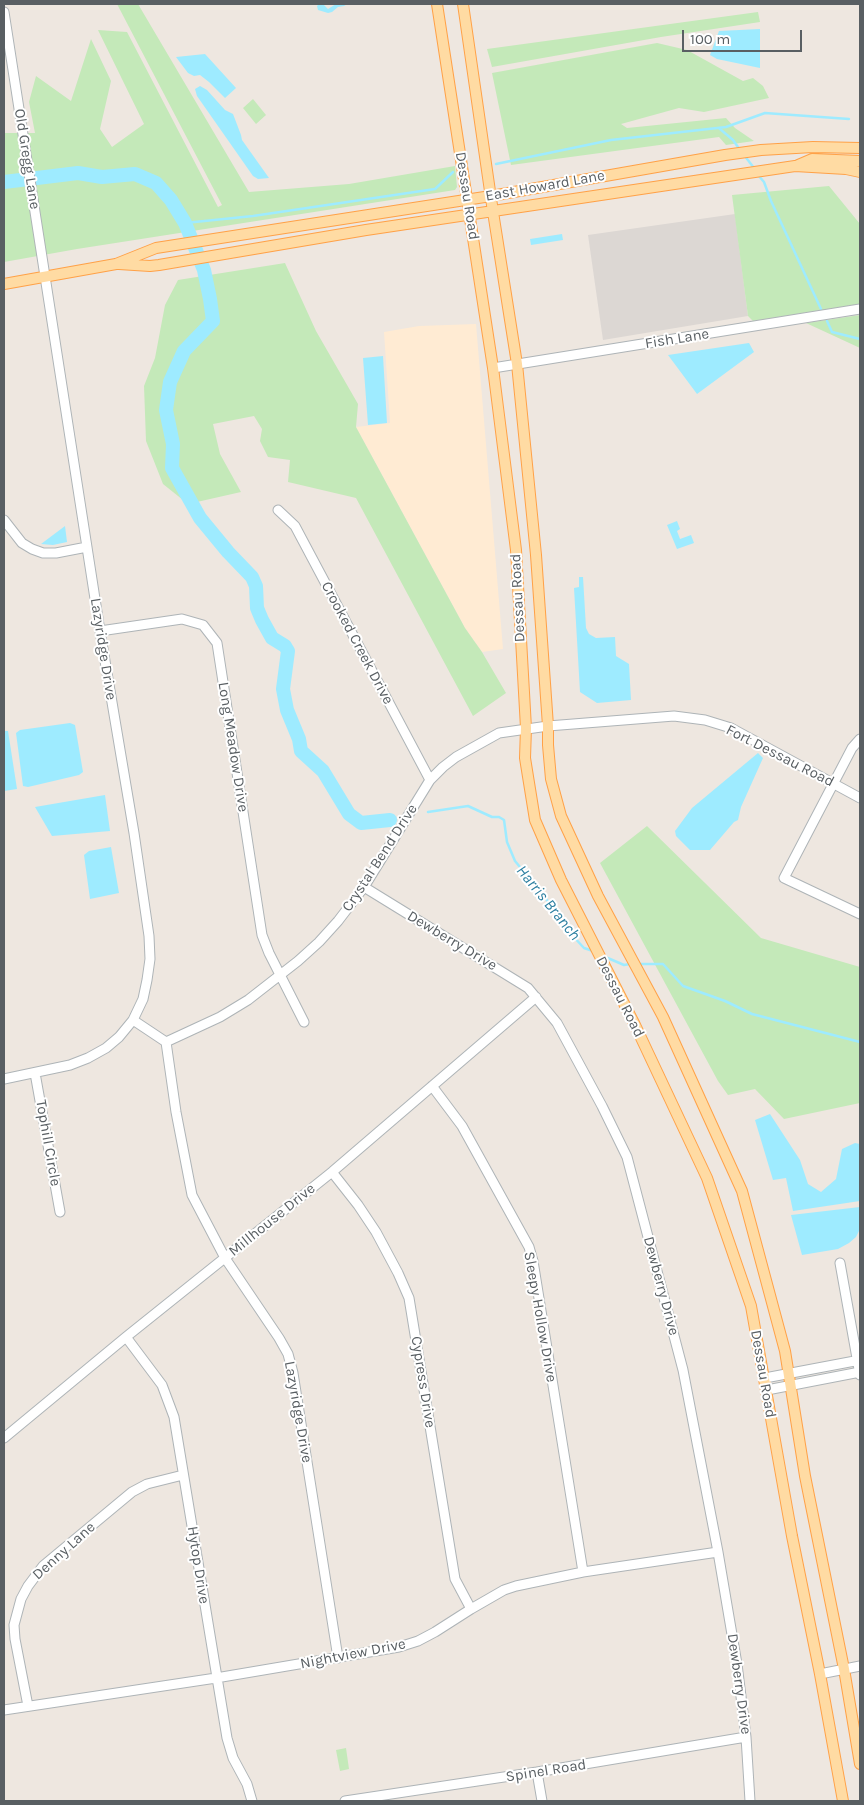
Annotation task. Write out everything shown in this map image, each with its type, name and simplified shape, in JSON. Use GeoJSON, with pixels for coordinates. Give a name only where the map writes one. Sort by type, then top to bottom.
{"type":"FeatureCollection","features":[{"type":"Feature","properties":{"kind":"main road","name":"Dessau Road"},"geometry":{"type":"LineString","coordinates":[[437,4],[493,368],[516,550],[526,728],[525,758],[535,820],[561,880],[635,1025],[707,1178],[751,1306],[792,1536],[843,1801]]}},
{"type":"Feature","properties":{"kind":"main road","name":"Dessau Road"},"geometry":{"type":"LineString","coordinates":[[463,4],[517,364],[536,555],[551,779],[561,816],[598,896],[662,1017],[742,1191],[785,1351],[805,1476],[844,1669],[860,1764]]}},
{"type":"Feature","properties":{"kind":"main road","name":"East Howard Lane"},"geometry":{"type":"LineString","coordinates":[[4,284],[116,264],[156,248],[221,236],[491,196],[725,155],[761,150],[813,147],[860,148]]}},
{"type":"Feature","properties":{"kind":"main road"},"geometry":{"type":"LineString","coordinates":[[795,166],[812,159],[860,161]]}},
{"type":"Feature","properties":{"kind":"main road","name":"East Howard Lane"},"geometry":{"type":"LineString","coordinates":[[116,264],[159,265],[366,230],[795,166],[846,169],[860,172]]}},
{"type":"Feature","properties":{"kind":"street","name":"Old Gregg Lane"},"geometry":{"type":"LineString","coordinates":[[4,12],[45,277]]}},
{"type":"Feature","properties":{"kind":"street","name":"Lazyridge Drive"},"geometry":{"type":"LineString","coordinates":[[45,277],[68,416],[86,547],[149,936],[150,959],[147,980],[143,999],[133,1020]]}},
{"type":"Feature","properties":{"kind":"street","name":"Fish Lane"},"geometry":{"type":"LineString","coordinates":[[493,368],[860,309]]}},
{"type":"Feature","properties":{"kind":"street","name":"Crooked Creek Drive"},"geometry":{"type":"LineString","coordinates":[[278,510],[295,526],[430,780]]}},
{"type":"Feature","properties":{"kind":"street"},"geometry":{"type":"LineString","coordinates":[[4,520],[22,543],[43,553],[56,553],[86,547]]}},
{"type":"Feature","properties":{"kind":"street","name":"Long Meadow Drive"},"geometry":{"type":"LineString","coordinates":[[100,632],[182,619],[203,625],[217,643],[262,935],[269,953],[304,1022]]}},
{"type":"Feature","properties":{"kind":"street","name":"Fort Dessau Road"},"geometry":{"type":"LineString","coordinates":[[526,728],[674,716],[705,720],[731,728],[860,798]]}},
{"type":"Feature","properties":{"kind":"street","name":"Crystal Bend Drive"},"geometry":{"type":"LineString","coordinates":[[166,1042],[220,1017],[248,1000],[281,975],[319,942],[364,887],[430,780],[456,757],[499,733],[526,728]]}},
{"type":"Feature","properties":{"kind":"street"},"geometry":{"type":"LineString","coordinates":[[860,739],[852,748],[833,782],[784,878],[860,914]]}},
{"type":"Feature","properties":{"kind":"street","name":"Dewberry Drive"},"geometry":{"type":"LineString","coordinates":[[364,887],[528,988],[556,1023],[627,1157],[683,1370],[718,1552],[737,1664],[746,1737],[750,1801]]}},
{"type":"Feature","properties":{"kind":"street","name":"Millhouse Drive"},"geometry":{"type":"LineString","coordinates":[[4,1438],[126,1337],[332,1172],[536,997]]}},
{"type":"Feature","properties":{"kind":"street"},"geometry":{"type":"LineString","coordinates":[[4,1079],[35,1074],[88,1058],[106,1048],[119,1037],[133,1020],[166,1042]]}},
{"type":"Feature","properties":{"kind":"street","name":"Lazyridge Drive"},"geometry":{"type":"LineString","coordinates":[[166,1042],[176,1112],[192,1195],[225,1258],[288,1354],[293,1373],[338,1658]]}},
{"type":"Feature","properties":{"kind":"street","name":"Tophill Circle"},"geometry":{"type":"LineString","coordinates":[[35,1074],[60,1212]]}},
{"type":"Feature","properties":{"kind":"street","name":"Sleepy Hollow Drive"},"geometry":{"type":"LineString","coordinates":[[432,1086],[462,1126],[529,1246],[583,1572]]}},
{"type":"Feature","properties":{"kind":"street","name":"Cypress Drive"},"geometry":{"type":"LineString","coordinates":[[332,1172],[376,1232],[409,1298],[455,1578],[471,1609]]}},
{"type":"Feature","properties":{"kind":"street"},"geometry":{"type":"LineString","coordinates":[[767,1390],[860,1373],[840,1263]]}},
{"type":"Feature","properties":{"kind":"street","name":"Hytop Drive"},"geometry":{"type":"LineString","coordinates":[[126,1337],[162,1385],[168,1396],[174,1417],[227,1738],[233,1758],[248,1784],[252,1801]]}},
{"type":"Feature","properties":{"kind":"street"},"geometry":{"type":"LineString","coordinates":[[764,1378],[859,1360]]}},
{"type":"Feature","properties":{"kind":"street","name":"Denny Lane"},"geometry":{"type":"LineString","coordinates":[[28,1706],[14,1625],[21,1599],[28,1586],[42,1566],[132,1492],[147,1484],[183,1475]]}},
{"type":"Feature","properties":{"kind":"street","name":"Nightview Drive"},"geometry":{"type":"LineString","coordinates":[[4,1710],[216,1678],[399,1647],[418,1641],[435,1632],[504,1590],[531,1582],[583,1572],[718,1552]]}},
{"type":"Feature","properties":{"kind":"street"},"geometry":{"type":"LineString","coordinates":[[820,1674],[860,1666]]}},
{"type":"Feature","properties":{"kind":"street","name":"Spinel Road"},"geometry":{"type":"LineString","coordinates":[[345,1801],[537,1772],[746,1737]]}},
{"type":"Feature","properties":{"kind":"street"},"geometry":{"type":"LineString","coordinates":[[537,1772],[542,1801]]}},
{"type":"Feature","properties":{"kind":"shaded area"},"geometry":{"type":"Polygon","coordinates":[[[735,214],[748,316],[603,340],[588,235],[735,214]]]}},
{"type":"Feature","properties":{"kind":"shaded area"},"geometry":{"type":"Polygon","coordinates":[[[476,324],[503,649],[482,652],[465,628],[356,427],[390,423],[384,332],[419,326],[476,324]]]}},
{"type":"Feature","properties":{"kind":"green space"},"geometry":{"type":"Polygon","coordinates":[[[117,4],[138,4],[249,192],[349,184],[455,166],[457,187],[455,190],[4,262],[4,133],[35,133],[29,102],[36,76],[71,101],[91,39],[111,81],[100,129],[112,147],[144,124],[98,30],[127,32],[218,207],[222,205],[117,4]]]}},
{"type":"Feature","properties":{"kind":"green space"},"geometry":{"type":"Polygon","coordinates":[[[758,12],[760,22],[661,37],[492,67],[487,49],[758,12]]]}},
{"type":"Feature","properties":{"kind":"green space"},"geometry":{"type":"Polygon","coordinates":[[[657,43],[687,50],[743,81],[753,78],[763,86],[769,98],[704,112],[679,108],[621,124],[627,128],[726,118],[735,128],[754,141],[726,145],[719,137],[511,165],[492,73],[657,43]]]}},
{"type":"Feature","properties":{"kind":"green space"},"geometry":{"type":"Polygon","coordinates":[[[253,99],[266,115],[256,124],[243,108],[253,99]]]}},
{"type":"Feature","properties":{"kind":"green space"},"geometry":{"type":"Polygon","coordinates":[[[829,186],[860,224],[860,304],[753,321],[748,316],[732,195],[829,186]]]}},
{"type":"Feature","properties":{"kind":"green space"},"geometry":{"type":"Polygon","coordinates":[[[285,263],[316,331],[358,404],[356,427],[465,628],[482,652],[506,693],[473,716],[356,498],[288,482],[290,460],[268,457],[260,441],[262,429],[254,416],[213,424],[220,454],[241,492],[188,504],[163,484],[146,441],[144,386],[155,358],[165,305],[178,280],[285,263]]]}},
{"type":"Feature","properties":{"kind":"green space"},"geometry":{"type":"Polygon","coordinates":[[[860,315],[860,348],[806,323],[860,315]]]}},
{"type":"Feature","properties":{"kind":"green space"},"geometry":{"type":"Polygon","coordinates":[[[647,826],[761,938],[860,967],[860,1103],[784,1119],[755,1089],[728,1095],[718,1081],[600,863],[647,826]]]}},
{"type":"Feature","properties":{"kind":"green space"},"geometry":{"type":"Polygon","coordinates":[[[346,1748],[349,1769],[340,1771],[336,1750],[346,1748]]]}},
{"type":"Feature","properties":{"kind":"water"},"geometry":{"type":"Polygon","coordinates":[[[323,4],[328,9],[336,4],[347,4],[328,13],[318,10],[317,6],[323,4]]]}},
{"type":"Feature","properties":{"kind":"water"},"geometry":{"type":"Polygon","coordinates":[[[760,29],[760,68],[717,59],[710,55],[719,31],[760,29]]]}},
{"type":"Feature","properties":{"kind":"water"},"geometry":{"type":"Polygon","coordinates":[[[205,54],[236,88],[225,98],[200,75],[194,76],[188,73],[176,57],[205,54]]]}},
{"type":"Feature","properties":{"kind":"water"},"geometry":{"type":"Polygon","coordinates":[[[200,86],[207,90],[225,110],[233,114],[242,140],[269,178],[258,179],[253,176],[197,96],[195,89],[200,86]]]}},
{"type":"Feature","properties":{"kind":"water"},"geometry":{"type":"Polygon","coordinates":[[[562,234],[563,240],[531,245],[530,239],[562,234]]]}},
{"type":"Feature","properties":{"kind":"water"},"geometry":{"type":"Polygon","coordinates":[[[749,343],[754,352],[697,394],[668,355],[749,343]]]}},
{"type":"Feature","properties":{"kind":"water"},"geometry":{"type":"Polygon","coordinates":[[[383,356],[387,423],[368,425],[363,358],[383,356]]]}},
{"type":"Feature","properties":{"kind":"water"},"geometry":{"type":"Polygon","coordinates":[[[677,521],[680,529],[677,531],[680,539],[691,535],[694,543],[677,549],[667,525],[677,521]]]}},
{"type":"Feature","properties":{"kind":"water"},"geometry":{"type":"Polygon","coordinates":[[[65,526],[67,542],[53,545],[41,544],[65,526]]]}},
{"type":"Feature","properties":{"kind":"water"},"geometry":{"type":"Polygon","coordinates":[[[579,577],[583,577],[586,628],[589,634],[596,638],[615,637],[616,656],[629,664],[631,700],[597,703],[580,692],[574,588],[579,587],[579,577]]]}},
{"type":"Feature","properties":{"kind":"water"},"geometry":{"type":"Polygon","coordinates":[[[70,723],[75,725],[83,772],[79,775],[28,787],[23,786],[16,733],[20,730],[70,723]]]}},
{"type":"Feature","properties":{"kind":"water"},"geometry":{"type":"Polygon","coordinates":[[[4,731],[8,731],[17,789],[4,791],[4,731]]]}},
{"type":"Feature","properties":{"kind":"water"},"geometry":{"type":"Polygon","coordinates":[[[758,753],[763,758],[741,807],[738,820],[734,822],[710,850],[690,850],[676,836],[675,831],[692,808],[758,753]]]}},
{"type":"Feature","properties":{"kind":"water"},"geometry":{"type":"Polygon","coordinates":[[[105,795],[110,831],[52,836],[35,807],[105,795]]]}},
{"type":"Feature","properties":{"kind":"water"},"geometry":{"type":"Polygon","coordinates":[[[111,847],[119,893],[90,899],[84,855],[89,851],[111,847]]]}},
{"type":"Feature","properties":{"kind":"water"},"geometry":{"type":"Polygon","coordinates":[[[770,1114],[800,1160],[808,1184],[821,1192],[836,1179],[842,1149],[855,1143],[860,1144],[860,1201],[793,1211],[786,1178],[773,1180],[755,1120],[770,1114]]]}},
{"type":"Feature","properties":{"kind":"water"},"geometry":{"type":"Polygon","coordinates":[[[860,1207],[860,1229],[856,1237],[849,1243],[838,1249],[802,1255],[791,1215],[860,1207]]]}},
{"type":"Feature","properties":{"kind":"waterway"},"geometry":{"type":"LineString","coordinates":[[496,164],[611,140],[726,127],[765,113],[849,119]]}},
{"type":"Feature","properties":{"kind":"waterway"},"geometry":{"type":"LineString","coordinates":[[720,129],[733,140],[740,150]]}},
{"type":"Feature","properties":{"kind":"waterway"},"geometry":{"type":"LineString","coordinates":[[744,155],[754,168]]}},
{"type":"Feature","properties":{"kind":"waterway"},"geometry":{"type":"LineString","coordinates":[[185,223],[253,216],[435,189],[453,172]]}},
{"type":"Feature","properties":{"kind":"waterway","name":"Harris Branch"},"geometry":{"type":"LineString","coordinates":[[4,182],[78,173],[102,177],[135,174],[156,183],[171,200],[185,223],[204,270],[213,321],[184,351],[170,382],[166,410],[173,444],[172,468],[200,518],[252,577],[256,586],[257,608],[262,620],[272,638],[285,646],[288,651],[283,689],[287,710],[299,739],[301,751],[323,771],[349,814],[361,823],[390,820]]}},
{"type":"Feature","properties":{"kind":"waterway"},"geometry":{"type":"LineString","coordinates":[[758,175],[764,182],[821,309]]}},
{"type":"Feature","properties":{"kind":"waterway"},"geometry":{"type":"LineString","coordinates":[[827,321],[832,332],[860,339]]}},
{"type":"Feature","properties":{"kind":"waterway","name":"Harris Branch"},"geometry":{"type":"LineString","coordinates":[[428,812],[468,806],[492,817],[499,817],[504,820],[507,842],[515,861],[544,896],[572,935],[584,948],[593,951]]}},
{"type":"Feature","properties":{"kind":"waterway","name":"Harris Branch"},"geometry":{"type":"LineString","coordinates":[[603,956],[624,965],[630,964]]}},
{"type":"Feature","properties":{"kind":"waterway","name":"Harris Branch"},"geometry":{"type":"LineString","coordinates":[[638,964],[663,964],[683,986],[725,1001],[752,1014],[860,1042]]}}]}
